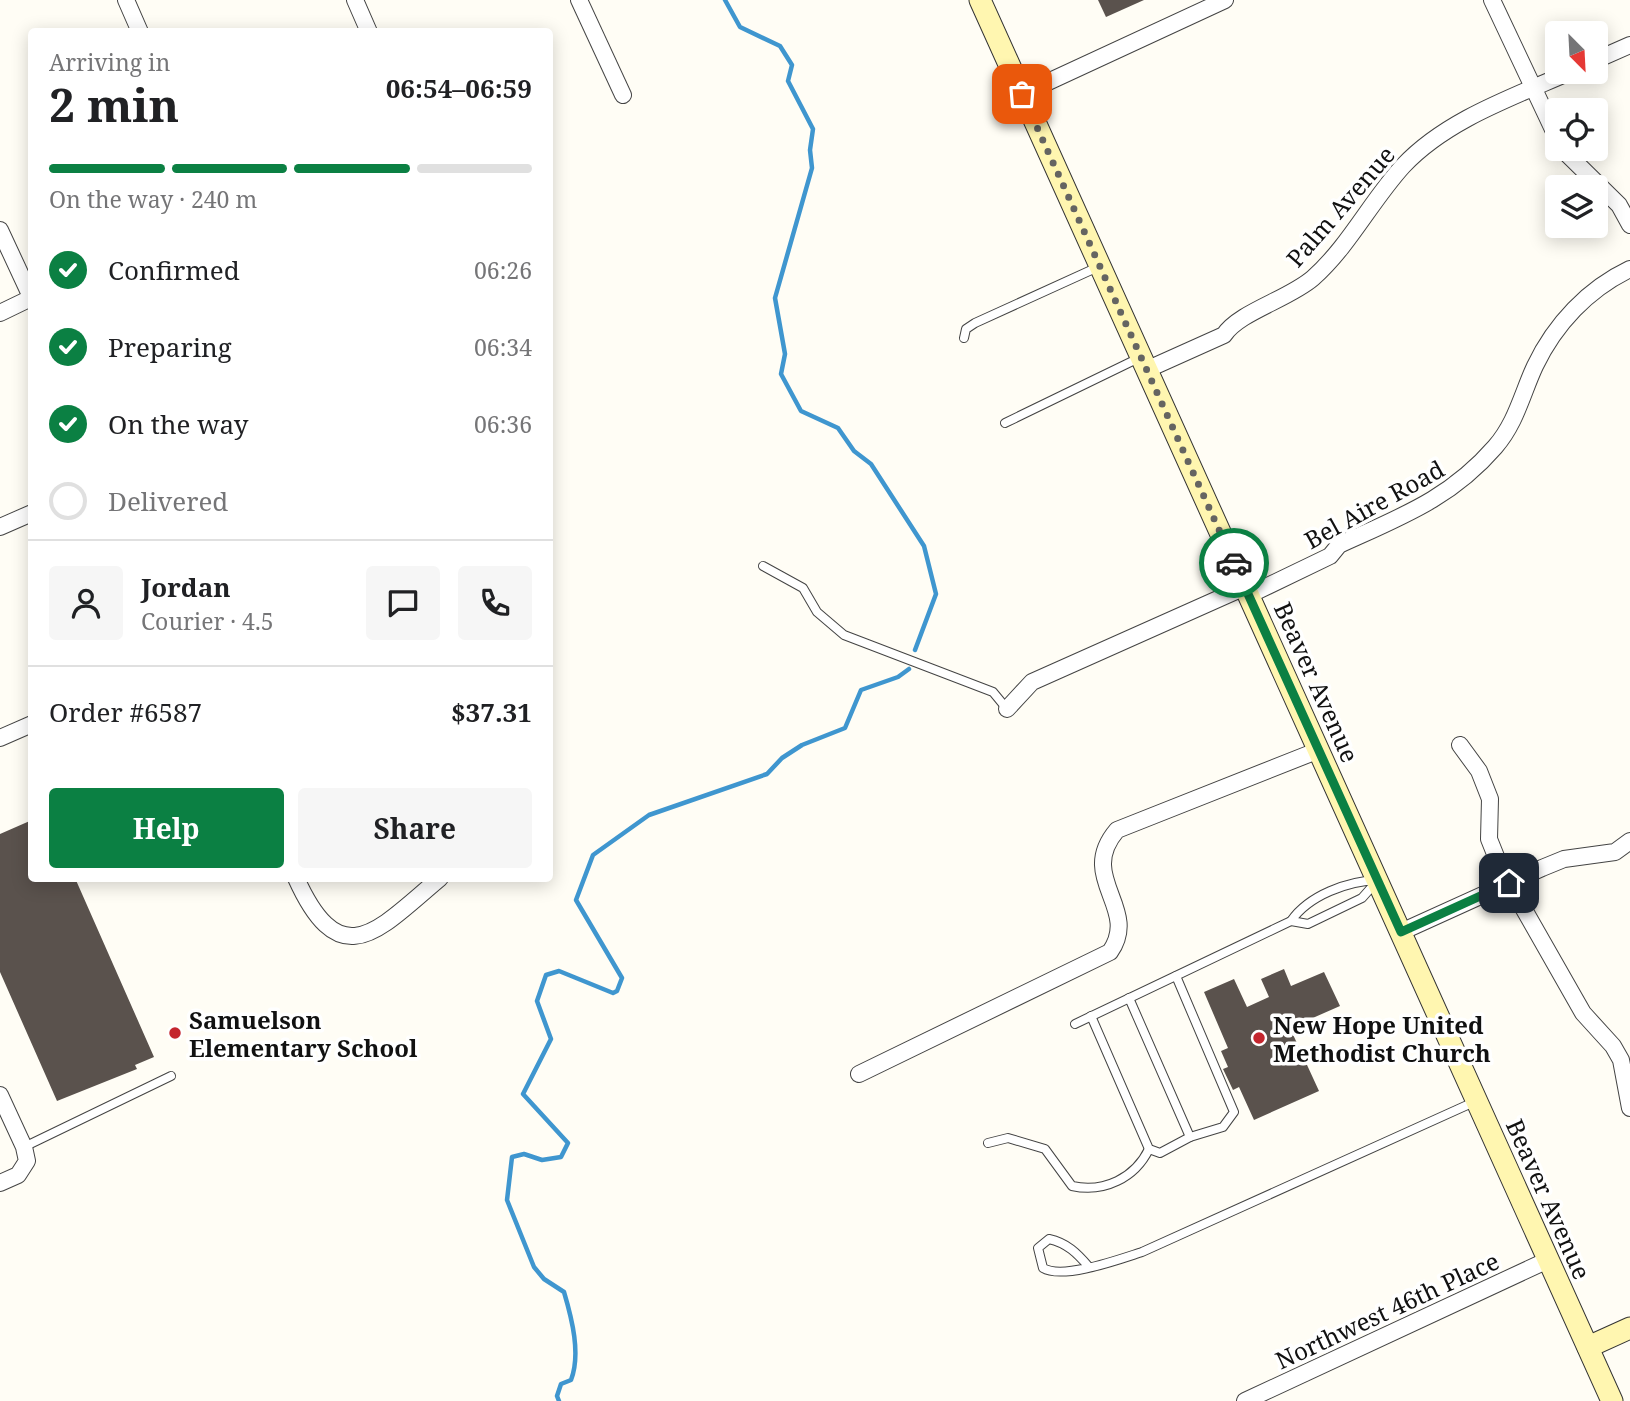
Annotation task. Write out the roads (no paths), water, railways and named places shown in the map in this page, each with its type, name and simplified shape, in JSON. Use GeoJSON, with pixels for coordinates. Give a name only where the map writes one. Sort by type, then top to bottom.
{"type":"FeatureCollection","features":[{"type":"Feature","properties":{"kind":"main road","name":"Beaver Avenue"},"geometry":{"type":"LineString","coordinates":[[979,0],[1612,1401]]}},
{"type":"Feature","properties":{"kind":"main road"},"geometry":{"type":"LineString","coordinates":[[1588,1347],[1630,1328]]}},
{"type":"Feature","properties":{"kind":"street"},"geometry":{"type":"LineString","coordinates":[[126,0],[138,28]]}},
{"type":"Feature","properties":{"kind":"street"},"geometry":{"type":"LineString","coordinates":[[355,0],[367,28]]}},
{"type":"Feature","properties":{"kind":"street"},"geometry":{"type":"LineString","coordinates":[[579,0],[623,95]]}},
{"type":"Feature","properties":{"kind":"street"},"geometry":{"type":"LineString","coordinates":[[1022,94],[1225,0]]}},
{"type":"Feature","properties":{"kind":"street"},"geometry":{"type":"LineString","coordinates":[[1492,0],[1545,113]]}},
{"type":"Feature","properties":{"kind":"street"},"geometry":{"type":"LineString","coordinates":[[1608,55],[1630,45]]}},
{"type":"Feature","properties":{"kind":"street","name":"Palm Avenue"},"geometry":{"type":"LineString","coordinates":[[1144,363],[1224,335],[1232,323],[1268,307],[1312,279],[1342,245],[1376,197],[1405,164],[1433,140],[1545,83]]}},
{"type":"Feature","properties":{"kind":"street"},"geometry":{"type":"LineString","coordinates":[[1575,161],[1619,205],[1630,225]]}},
{"type":"Feature","properties":{"kind":"street"},"geometry":{"type":"LineString","coordinates":[[0,230],[28,291]]}},
{"type":"Feature","properties":{"kind":"street","name":"Bel Aire Road"},"geometry":{"type":"LineString","coordinates":[[1007,709],[1032,682],[1329,556],[1339,545],[1430,504],[1461,482],[1503,436],[1520,408],[1535,365],[1559,325],[1588,294],[1630,269]]}},
{"type":"Feature","properties":{"kind":"street"},"geometry":{"type":"LineString","coordinates":[[0,313],[28,299]]}},
{"type":"Feature","properties":{"kind":"street"},"geometry":{"type":"LineString","coordinates":[[0,527],[28,515]]}},
{"type":"Feature","properties":{"kind":"street"},"geometry":{"type":"LineString","coordinates":[[0,738],[28,726]]}},
{"type":"Feature","properties":{"kind":"street"},"geometry":{"type":"LineString","coordinates":[[1460,745],[1479,771],[1490,799],[1489,839],[1509,883],[1583,1013],[1613,1046],[1621,1060],[1630,1108]]}},
{"type":"Feature","properties":{"kind":"street"},"geometry":{"type":"LineString","coordinates":[[859,1074],[1110,952],[1119,933],[1119,923],[1101,863],[1108,841],[1118,830],[1319,750]]}},
{"type":"Feature","properties":{"kind":"street"},"geometry":{"type":"LineString","coordinates":[[1401,932],[1564,859],[1615,852],[1630,841]]}},
{"type":"Feature","properties":{"kind":"street"},"geometry":{"type":"LineString","coordinates":[[298,882],[310,910],[323,926],[346,936],[376,931],[435,882]]}},
{"type":"Feature","properties":{"kind":"street"},"geometry":{"type":"LineString","coordinates":[[0,1095],[24,1147],[27,1161],[24,1169],[6,1181]]}},
{"type":"Feature","properties":{"kind":"street","name":"Northwest 46th Place"},"geometry":{"type":"LineString","coordinates":[[1245,1401],[1548,1260]]}},
{"type":"Feature","properties":{"kind":"lane"},"geometry":{"type":"LineString","coordinates":[[964,338],[966,329],[975,323],[1100,265]]}},
{"type":"Feature","properties":{"kind":"lane"},"geometry":{"type":"LineString","coordinates":[[1005,423],[1144,363]]}},
{"type":"Feature","properties":{"kind":"lane"},"geometry":{"type":"LineString","coordinates":[[763,566],[803,588],[817,612],[844,635],[993,692],[1007,709]]}},
{"type":"Feature","properties":{"kind":"lane"},"geometry":{"type":"LineString","coordinates":[[1075,1024],[1291,921],[1300,908],[1354,881],[1378,880]]}},
{"type":"Feature","properties":{"kind":"lane"},"geometry":{"type":"LineString","coordinates":[[1291,921],[1308,924],[1362,898],[1378,880]]}},
{"type":"Feature","properties":{"kind":"lane"},"geometry":{"type":"LineString","coordinates":[[1091,1016],[1149,1149],[1160,1153],[1190,1137],[1223,1127],[1234,1112],[1175,976]]}},
{"type":"Feature","properties":{"kind":"lane"},"geometry":{"type":"LineString","coordinates":[[1129,998],[1190,1137]]}},
{"type":"Feature","properties":{"kind":"lane"},"geometry":{"type":"LineString","coordinates":[[24,1147],[171,1076]]}},
{"type":"Feature","properties":{"kind":"lane"},"geometry":{"type":"LineString","coordinates":[[1089,1267],[1069,1246],[1058,1241],[1049,1239],[1038,1248],[1039,1259],[1046,1271],[1089,1267],[1142,1252],[1477,1101]]}},
{"type":"Feature","properties":{"kind":"lane"},"geometry":{"type":"LineString","coordinates":[[988,1143],[1008,1138],[1045,1149],[1072,1186],[1086,1189],[1106,1186],[1134,1172],[1149,1149]]}},
{"type":"Feature","properties":{"kind":"waterway"},"geometry":{"type":"LineString","coordinates":[[725,0],[740,27],[780,46],[792,65],[788,81],[813,129],[810,150],[812,168],[775,298],[785,354],[781,374],[801,411],[838,428],[854,451],[871,464],[924,546],[936,594],[915,650]]}},
{"type":"Feature","properties":{"kind":"waterway"},"geometry":{"type":"LineString","coordinates":[[559,1401],[557,1396],[561,1384],[571,1380],[574,1370],[575,1348],[570,1313],[564,1292],[544,1279],[534,1267],[507,1200],[512,1157],[524,1154],[542,1160],[561,1157],[568,1143],[523,1094],[551,1039],[537,1001],[546,975],[559,971],[613,993],[617,991],[622,978],[576,900],[593,855],[649,815],[767,774],[782,758],[802,745],[845,728],[861,690],[898,677],[909,669]]}},
{"type":"Feature","properties":{"kind":"place","name":"Samuelson Elementary School"},"geometry":{"type":"Point","coordinates":[175,1033]}},
{"type":"Feature","properties":{"kind":"place","name":"New Hope United Methodist Church"},"geometry":{"type":"Point","coordinates":[1259,1038]}}]}
